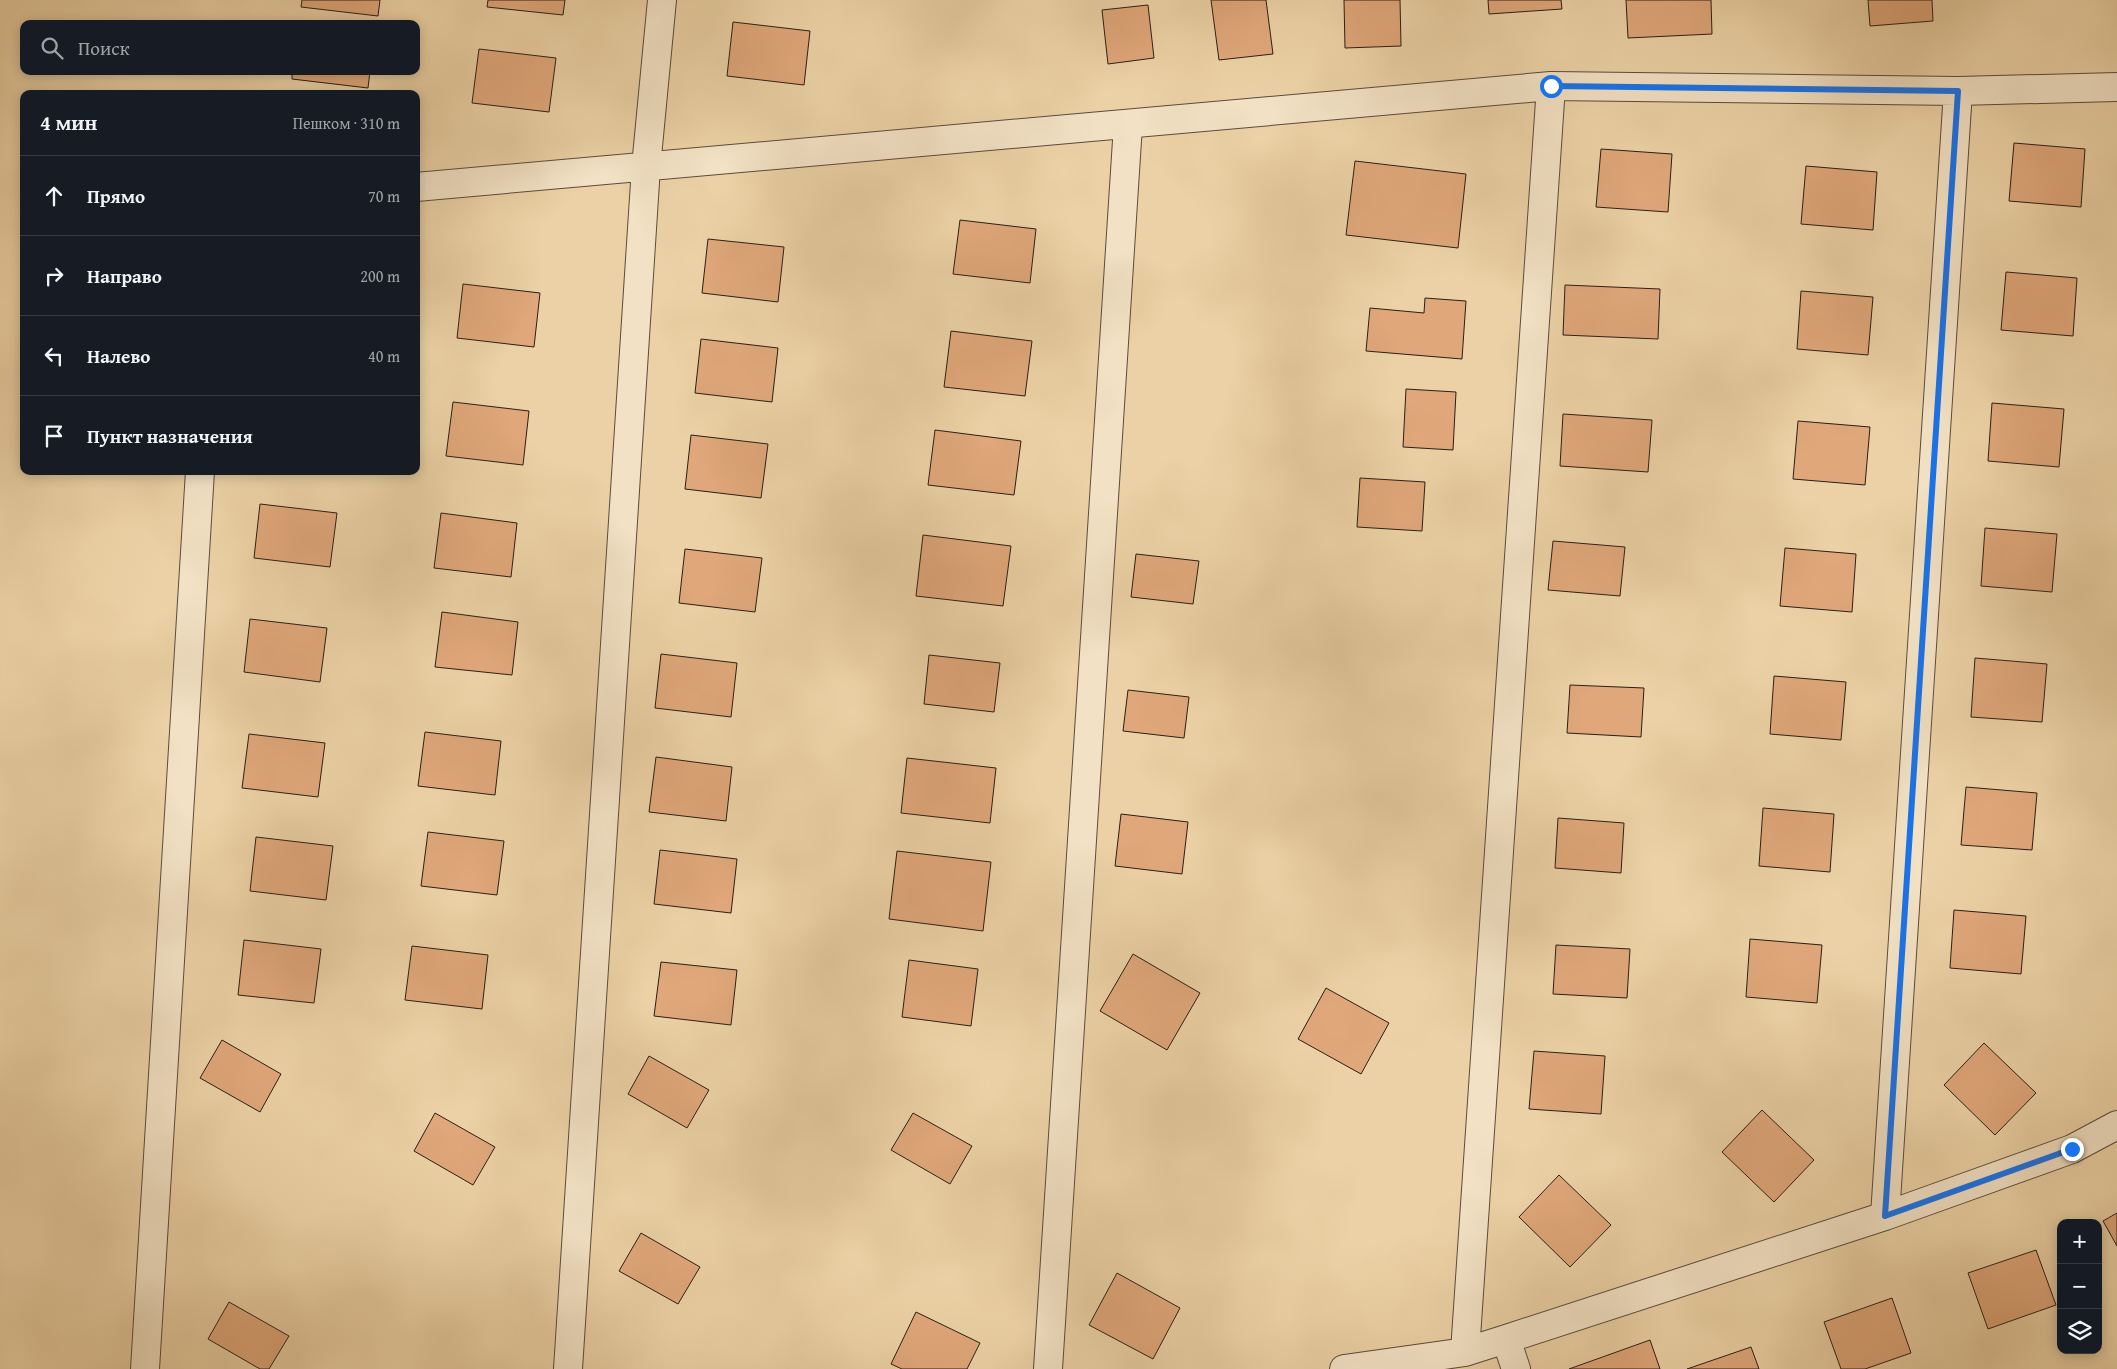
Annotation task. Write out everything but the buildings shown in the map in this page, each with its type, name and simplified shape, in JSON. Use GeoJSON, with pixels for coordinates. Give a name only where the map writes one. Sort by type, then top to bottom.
{"type":"FeatureCollection","features":[{"type":"Feature","properties":{"kind":"street"},"geometry":{"type":"LineString","coordinates":[[568,1369],[646,167],[662,0]]}},
{"type":"Feature","properties":{"kind":"street"},"geometry":{"type":"LineString","coordinates":[[420,187],[1551,86],[1958,91],[2117,87]]}},
{"type":"Feature","properties":{"kind":"street"},"geometry":{"type":"LineString","coordinates":[[1465,1352],[1551,86]]}},
{"type":"Feature","properties":{"kind":"street"},"geometry":{"type":"LineString","coordinates":[[1885,1216],[1958,91]]}},
{"type":"Feature","properties":{"kind":"street"},"geometry":{"type":"LineString","coordinates":[[1048,1369],[1128,125]]}},
{"type":"Feature","properties":{"kind":"street"},"geometry":{"type":"LineString","coordinates":[[145,1369],[200,475]]}},
{"type":"Feature","properties":{"kind":"street"},"geometry":{"type":"LineString","coordinates":[[1344,1369],[1465,1352],[1885,1216],[2072,1149],[2117,1125]]}},
{"type":"Feature","properties":{"kind":"street"},"geometry":{"type":"LineString","coordinates":[[1506,1339],[1516,1369]]}},
{"type":"Feature","properties":{"kind":"route"},"geometry":{"type":"LineString","coordinates":[[1551,86],[1958,91],[1885,1216],[2072,1149]]}}]}
